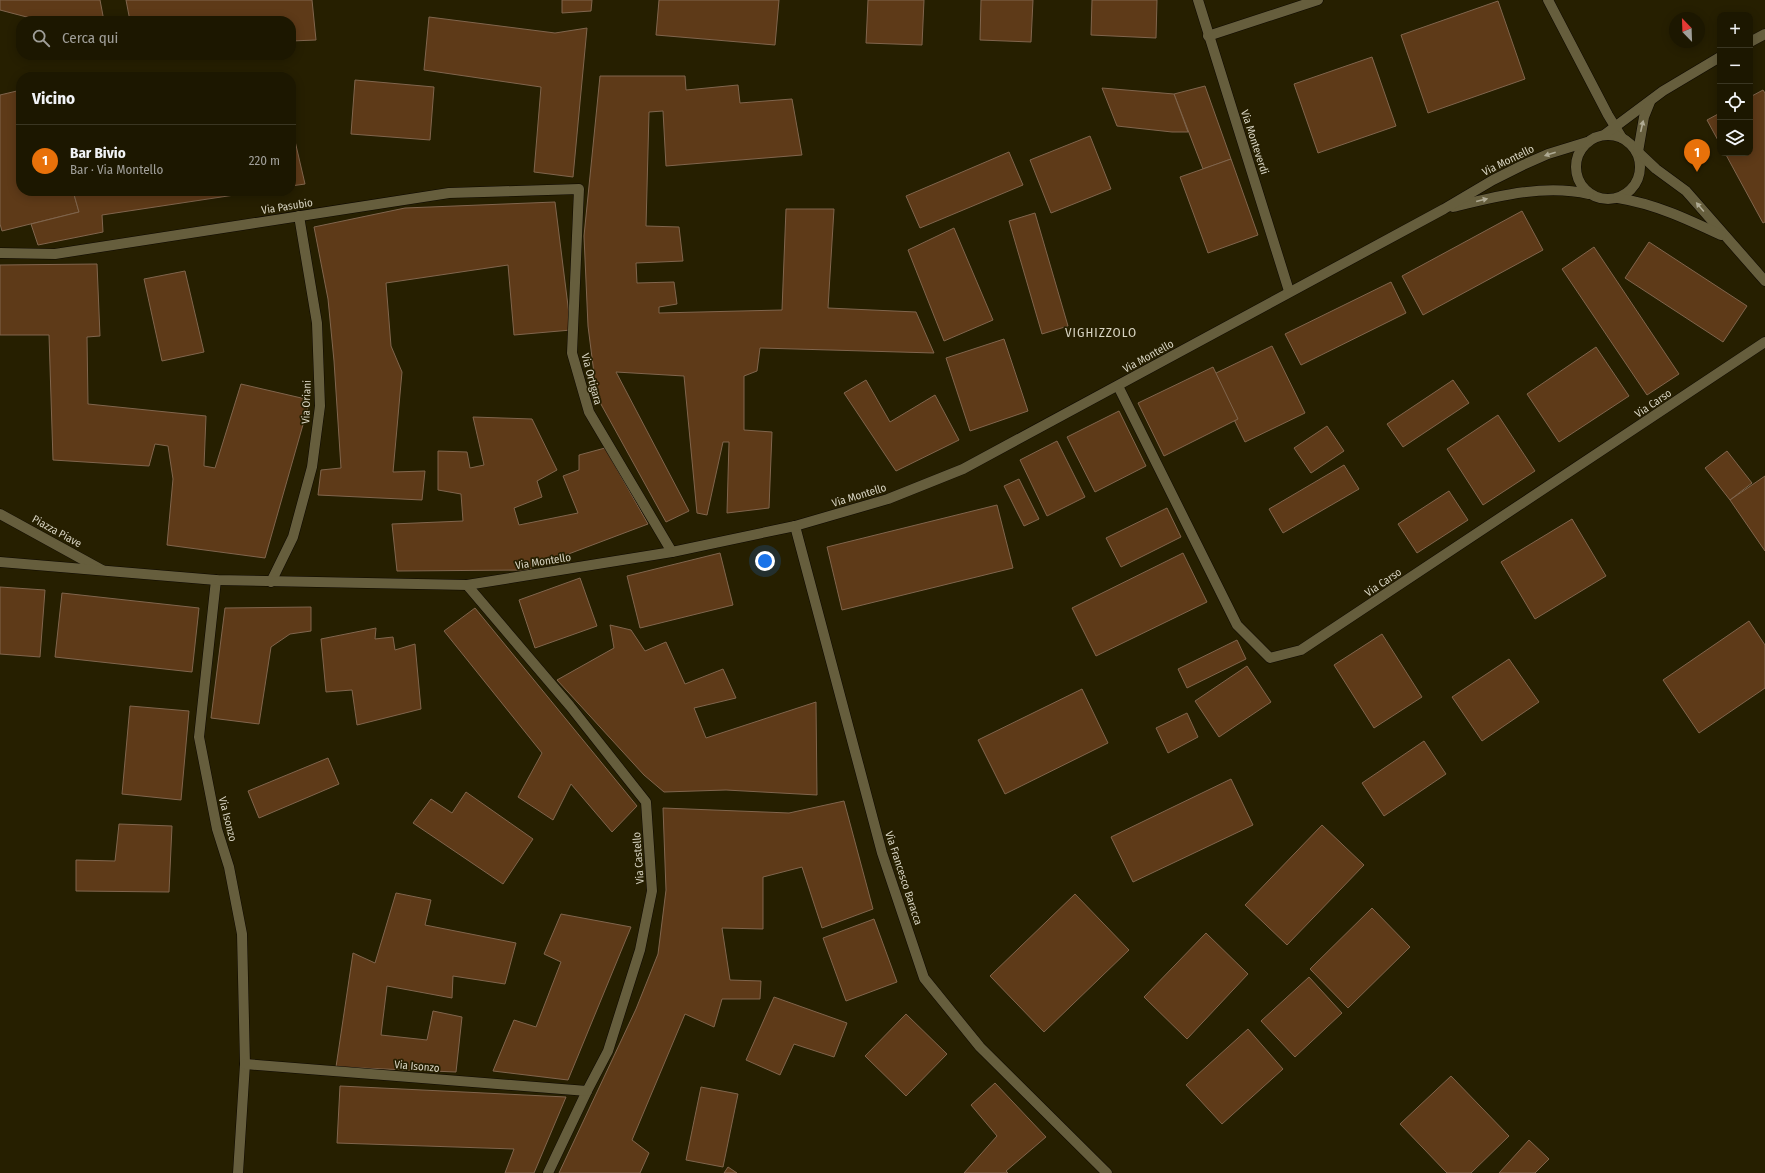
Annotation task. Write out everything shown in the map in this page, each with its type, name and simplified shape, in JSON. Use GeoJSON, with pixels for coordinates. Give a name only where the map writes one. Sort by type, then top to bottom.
{"type":"FeatureCollection","features":[{"type":"Feature","properties":{"kind":"street","name":"Via Monteverdi"},"geometry":{"type":"LineString","coordinates":[[1198,0],[1208,36],[1289,291]]}},
{"type":"Feature","properties":{"kind":"street"},"geometry":{"type":"LineString","coordinates":[[1208,36],[1318,0]]}},
{"type":"Feature","properties":{"kind":"street"},"geometry":{"type":"LineString","coordinates":[[1548,0],[1608,115],[1622,138]]}},
{"type":"Feature","properties":{"kind":"street"},"geometry":{"type":"LineString","coordinates":[[1753,40],[1765,34]]}},
{"type":"Feature","properties":{"kind":"street"},"geometry":{"type":"LineString","coordinates":[[1717,59],[1663,91],[1604,135],[1593,138],[1578,155],[1576,166],[1577,178],[1586,192],[1600,199],[1618,198],[1640,202],[1660,208],[1725,237]]}},
{"type":"Feature","properties":{"kind":"street"},"geometry":{"type":"LineString","coordinates":[[1618,198],[1634,188],[1640,178],[1641,160],[1638,152],[1644,117],[1650,102]]}},
{"type":"Feature","properties":{"kind":"street"},"geometry":{"type":"LineString","coordinates":[[1604,135],[1608,115]]}},
{"type":"Feature","properties":{"kind":"street"},"geometry":{"type":"LineString","coordinates":[[1604,135],[1617,136],[1630,143],[1656,169],[1686,191],[1765,282]]}},
{"type":"Feature","properties":{"kind":"street","name":"Via Montello"},"geometry":{"type":"LineString","coordinates":[[216,580],[467,585],[672,552],[795,526],[888,499],[963,469],[1523,165],[1548,154],[1588,142]]}},
{"type":"Feature","properties":{"kind":"street","name":"Via Pasubio"},"geometry":{"type":"LineString","coordinates":[[0,253],[55,254],[449,193],[579,189]]}},
{"type":"Feature","properties":{"kind":"street","name":"Via Ortigara"},"geometry":{"type":"LineString","coordinates":[[579,189],[572,353],[589,412],[672,552]]}},
{"type":"Feature","properties":{"kind":"street","name":"Via Montello"},"geometry":{"type":"LineString","coordinates":[[1444,209],[1502,195],[1528,192],[1575,190],[1591,194]]}},
{"type":"Feature","properties":{"kind":"street","name":"Via Oriani"},"geometry":{"type":"LineString","coordinates":[[271,582],[293,536],[312,467],[320,406],[317,323],[299,216]]}},
{"type":"Feature","properties":{"kind":"street","name":"Via Carso"},"geometry":{"type":"LineString","coordinates":[[1118,386],[1237,625],[1270,658],[1301,650],[1765,342]]}},
{"type":"Feature","properties":{"kind":"street","name":"Piazza Piave"},"geometry":{"type":"LineString","coordinates":[[0,514],[102,570]]}},
{"type":"Feature","properties":{"kind":"street","name":"Via Francesco Baracca"},"geometry":{"type":"LineString","coordinates":[[795,526],[882,853],[924,978],[980,1047],[1107,1173]]}},
{"type":"Feature","properties":{"kind":"street","name":"Piazza Piave"},"geometry":{"type":"LineString","coordinates":[[0,562],[216,580]]}},
{"type":"Feature","properties":{"kind":"street","name":"Via Isonzo"},"geometry":{"type":"LineString","coordinates":[[216,580],[199,737],[217,829],[229,867],[242,934],[245,1064],[238,1173]]}},
{"type":"Feature","properties":{"kind":"street","name":"Via Castello"},"geometry":{"type":"LineString","coordinates":[[467,585],[570,706],[646,802],[652,891],[640,950],[608,1051],[548,1173]]}},
{"type":"Feature","properties":{"kind":"street","name":"Via Isonzo"},"geometry":{"type":"LineString","coordinates":[[245,1064],[587,1091]]}},
{"type":"Feature","properties":{"kind":"building"},"geometry":{"type":"Polygon","coordinates":[[[0,0],[100,0],[103,16],[23,16],[0,10],[0,0]]]}},
{"type":"Feature","properties":{"kind":"building"},"geometry":{"type":"Polygon","coordinates":[[[126,0],[312,0],[316,40],[296,41],[296,16],[129,16],[126,0]]]}},
{"type":"Feature","properties":{"kind":"building"},"geometry":{"type":"Polygon","coordinates":[[[562,0],[592,0],[591,11],[562,13],[562,0]]]}},
{"type":"Feature","properties":{"kind":"building"},"geometry":{"type":"Polygon","coordinates":[[[659,0],[779,0],[775,45],[656,35],[659,0]]]}},
{"type":"Feature","properties":{"kind":"building"},"geometry":{"type":"Polygon","coordinates":[[[868,0],[924,0],[922,45],[866,43],[868,0]]]}},
{"type":"Feature","properties":{"kind":"building"},"geometry":{"type":"Polygon","coordinates":[[[981,0],[1033,0],[1031,42],[980,40],[981,0]]]}},
{"type":"Feature","properties":{"kind":"building"},"geometry":{"type":"Polygon","coordinates":[[[1092,0],[1157,0],[1156,38],[1091,35],[1092,0]]]}},
{"type":"Feature","properties":{"kind":"building"},"geometry":{"type":"Polygon","coordinates":[[[1498,1],[1525,79],[1428,113],[1401,35],[1498,1]]]}},
{"type":"Feature","properties":{"kind":"building"},"geometry":{"type":"Polygon","coordinates":[[[429,17],[555,33],[587,28],[573,177],[534,172],[541,87],[424,70],[429,17]]]}},
{"type":"Feature","properties":{"kind":"building"},"geometry":{"type":"Polygon","coordinates":[[[1372,57],[1396,126],[1318,153],[1294,84],[1372,57]]]}},
{"type":"Feature","properties":{"kind":"building"},"geometry":{"type":"Polygon","coordinates":[[[600,76],[685,76],[686,90],[738,85],[740,103],[792,99],[802,155],[666,166],[663,111],[649,112],[646,226],[679,227],[683,261],[636,263],[637,283],[674,282],[677,304],[659,307],[659,313],[782,310],[786,209],[834,209],[828,308],[916,312],[934,353],[760,348],[757,371],[744,376],[744,430],[772,432],[769,508],[727,513],[729,442],[723,442],[707,515],[697,513],[684,376],[616,372],[689,511],[666,522],[597,397],[588,326],[584,236],[600,76]]]}},
{"type":"Feature","properties":{"kind":"building"},"geometry":{"type":"Polygon","coordinates":[[[355,80],[434,87],[430,140],[351,134],[355,80]]]}},
{"type":"Feature","properties":{"kind":"building"},"geometry":{"type":"Polygon","coordinates":[[[1205,86],[1231,159],[1203,169],[1174,94],[1205,86]]]}},
{"type":"Feature","properties":{"kind":"building"},"geometry":{"type":"Polygon","coordinates":[[[1102,88],[1174,94],[1188,132],[1172,132],[1117,126],[1102,88]]]}},
{"type":"Feature","properties":{"kind":"building"},"geometry":{"type":"Polygon","coordinates":[[[1763,90],[1765,93],[1765,222],[1763,223],[1727,156],[1753,156],[1753,95],[1763,90]]]}},
{"type":"Feature","properties":{"kind":"building"},"geometry":{"type":"Polygon","coordinates":[[[16,91],[16,196],[74,196],[79,212],[2,231],[0,224],[0,95],[16,91]]]}},
{"type":"Feature","properties":{"kind":"building"},"geometry":{"type":"Polygon","coordinates":[[[1717,115],[1717,138],[1707,120],[1717,115]]]}},
{"type":"Feature","properties":{"kind":"building"},"geometry":{"type":"Polygon","coordinates":[[[1090,136],[1111,189],[1051,213],[1030,160],[1090,136]]]}},
{"type":"Feature","properties":{"kind":"building"},"geometry":{"type":"Polygon","coordinates":[[[296,145],[305,184],[296,185],[296,145]]]}},
{"type":"Feature","properties":{"kind":"building"},"geometry":{"type":"Polygon","coordinates":[[[1009,152],[1023,185],[920,228],[906,196],[1009,152]]]}},
{"type":"Feature","properties":{"kind":"building"},"geometry":{"type":"Polygon","coordinates":[[[1231,159],[1258,235],[1208,253],[1180,177],[1231,159]]]}},
{"type":"Feature","properties":{"kind":"building"},"geometry":{"type":"Polygon","coordinates":[[[74,196],[228,196],[102,215],[103,232],[38,245],[31,224],[79,212],[74,196]]]}},
{"type":"Feature","properties":{"kind":"building"},"geometry":{"type":"Polygon","coordinates":[[[555,202],[571,330],[514,335],[508,265],[386,283],[391,346],[402,372],[393,472],[425,471],[422,500],[318,495],[321,470],[341,468],[334,361],[328,299],[314,227],[405,208],[555,202]]]}},
{"type":"Feature","properties":{"kind":"building"},"geometry":{"type":"Polygon","coordinates":[[[1522,211],[1543,250],[1423,315],[1402,276],[1522,211]]]}},
{"type":"Feature","properties":{"kind":"building"},"geometry":{"type":"Polygon","coordinates":[[[1035,213],[1068,326],[1042,334],[1009,221],[1035,213]]]}},
{"type":"Feature","properties":{"kind":"building"},"geometry":{"type":"Polygon","coordinates":[[[954,228],[993,320],[944,341],[908,250],[954,228]]]}},
{"type":"Feature","properties":{"kind":"building"},"geometry":{"type":"Polygon","coordinates":[[[1649,242],[1747,306],[1723,342],[1625,278],[1649,242]]]}},
{"type":"Feature","properties":{"kind":"building"},"geometry":{"type":"Polygon","coordinates":[[[1594,247],[1679,374],[1647,395],[1562,269],[1594,247]]]}},
{"type":"Feature","properties":{"kind":"building"},"geometry":{"type":"Polygon","coordinates":[[[97,264],[100,336],[87,337],[88,404],[206,416],[204,466],[215,468],[241,384],[310,400],[265,558],[167,545],[173,479],[168,446],[155,444],[149,466],[53,460],[49,335],[0,335],[0,265],[97,264]]]}},
{"type":"Feature","properties":{"kind":"building"},"geometry":{"type":"Polygon","coordinates":[[[185,271],[204,352],[162,361],[144,279],[185,271]]]}},
{"type":"Feature","properties":{"kind":"building"},"geometry":{"type":"Polygon","coordinates":[[[1391,282],[1406,313],[1301,365],[1285,334],[1391,282]]]}},
{"type":"Feature","properties":{"kind":"building"},"geometry":{"type":"Polygon","coordinates":[[[1004,339],[1028,411],[970,431],[946,358],[1004,339]]]}},
{"type":"Feature","properties":{"kind":"building"},"geometry":{"type":"Polygon","coordinates":[[[1272,346],[1305,413],[1245,442],[1212,375],[1272,346]]]}},
{"type":"Feature","properties":{"kind":"building"},"geometry":{"type":"Polygon","coordinates":[[[1596,347],[1629,396],[1559,442],[1527,394],[1596,347]]]}},
{"type":"Feature","properties":{"kind":"building"},"geometry":{"type":"Polygon","coordinates":[[[1213,367],[1238,419],[1164,456],[1138,403],[1213,367]]]}},
{"type":"Feature","properties":{"kind":"building"},"geometry":{"type":"Polygon","coordinates":[[[866,380],[890,422],[935,395],[959,440],[896,471],[844,393],[866,380]]]}},
{"type":"Feature","properties":{"kind":"building"},"geometry":{"type":"Polygon","coordinates":[[[1453,380],[1469,403],[1403,447],[1387,424],[1453,380]]]}},
{"type":"Feature","properties":{"kind":"building"},"geometry":{"type":"Polygon","coordinates":[[[1119,411],[1146,466],[1095,492],[1067,437],[1119,411]]]}},
{"type":"Feature","properties":{"kind":"building"},"geometry":{"type":"Polygon","coordinates":[[[1498,415],[1535,471],[1483,505],[1447,449],[1498,415]]]}},
{"type":"Feature","properties":{"kind":"building"},"geometry":{"type":"Polygon","coordinates":[[[473,417],[532,419],[557,470],[537,481],[542,497],[514,508],[519,525],[578,513],[563,476],[579,470],[579,455],[605,448],[648,524],[526,570],[397,571],[392,524],[463,521],[461,494],[438,490],[438,451],[467,452],[470,468],[484,465],[473,417]]]}},
{"type":"Feature","properties":{"kind":"building"},"geometry":{"type":"Polygon","coordinates":[[[1327,426],[1344,451],[1311,473],[1294,448],[1327,426]]]}},
{"type":"Feature","properties":{"kind":"building"},"geometry":{"type":"Polygon","coordinates":[[[1057,441],[1085,497],[1047,516],[1020,460],[1057,441]]]}},
{"type":"Feature","properties":{"kind":"building"},"geometry":{"type":"Polygon","coordinates":[[[1727,451],[1752,483],[1730,500],[1705,468],[1727,451]]]}},
{"type":"Feature","properties":{"kind":"building"},"geometry":{"type":"Polygon","coordinates":[[[1344,465],[1359,489],[1283,533],[1269,509],[1344,465]]]}},
{"type":"Feature","properties":{"kind":"building"},"geometry":{"type":"Polygon","coordinates":[[[1765,476],[1765,551],[1730,500],[1765,476]]]}},
{"type":"Feature","properties":{"kind":"building"},"geometry":{"type":"Polygon","coordinates":[[[1019,479],[1039,519],[1024,526],[1004,486],[1019,479]]]}},
{"type":"Feature","properties":{"kind":"building"},"geometry":{"type":"Polygon","coordinates":[[[1449,491],[1468,520],[1417,553],[1398,524],[1449,491]]]}},
{"type":"Feature","properties":{"kind":"building"},"geometry":{"type":"Polygon","coordinates":[[[997,505],[1013,568],[842,610],[827,547],[997,505]]]}},
{"type":"Feature","properties":{"kind":"building"},"geometry":{"type":"Polygon","coordinates":[[[1167,508],[1181,537],[1121,567],[1106,538],[1167,508]]]}},
{"type":"Feature","properties":{"kind":"building"},"geometry":{"type":"Polygon","coordinates":[[[1572,519],[1606,576],[1535,619],[1501,562],[1572,519]]]}},
{"type":"Feature","properties":{"kind":"building"},"geometry":{"type":"Polygon","coordinates":[[[720,553],[733,605],[640,628],[627,576],[720,553]]]}},
{"type":"Feature","properties":{"kind":"building"},"geometry":{"type":"Polygon","coordinates":[[[1183,553],[1207,602],[1096,656],[1072,608],[1183,553]]]}},
{"type":"Feature","properties":{"kind":"building"},"geometry":{"type":"Polygon","coordinates":[[[580,578],[597,626],[535,648],[519,600],[580,578]]]}},
{"type":"Feature","properties":{"kind":"building"},"geometry":{"type":"Polygon","coordinates":[[[0,587],[45,590],[40,657],[0,654],[0,587]]]}},
{"type":"Feature","properties":{"kind":"building"},"geometry":{"type":"Polygon","coordinates":[[[62,593],[199,608],[192,672],[55,657],[62,593]]]}},
{"type":"Feature","properties":{"kind":"building"},"geometry":{"type":"Polygon","coordinates":[[[311,607],[311,631],[290,634],[271,647],[259,724],[211,718],[225,608],[311,607]]]}},
{"type":"Feature","properties":{"kind":"building"},"geometry":{"type":"Polygon","coordinates":[[[475,608],[637,806],[612,832],[571,784],[553,820],[518,797],[542,753],[444,631],[475,608]]]}},
{"type":"Feature","properties":{"kind":"building"},"geometry":{"type":"Polygon","coordinates":[[[1749,621],[1765,645],[1765,688],[1699,733],[1663,680],[1749,621]]]}},
{"type":"Feature","properties":{"kind":"building"},"geometry":{"type":"Polygon","coordinates":[[[610,625],[631,630],[645,651],[666,642],[685,684],[723,669],[736,698],[694,708],[706,738],[816,702],[817,795],[726,790],[664,792],[644,775],[557,680],[614,648],[610,625]]]}},
{"type":"Feature","properties":{"kind":"building"},"geometry":{"type":"Polygon","coordinates":[[[376,628],[375,639],[393,637],[395,650],[415,644],[421,709],[357,725],[352,690],[326,692],[321,639],[376,628]]]}},
{"type":"Feature","properties":{"kind":"building"},"geometry":{"type":"Polygon","coordinates":[[[1382,634],[1422,697],[1374,728],[1334,665],[1382,634]]]}},
{"type":"Feature","properties":{"kind":"building"},"geometry":{"type":"Polygon","coordinates":[[[1237,640],[1246,659],[1187,688],[1178,669],[1237,640]]]}},
{"type":"Feature","properties":{"kind":"building"},"geometry":{"type":"Polygon","coordinates":[[[1509,659],[1539,702],[1482,741],[1452,697],[1509,659]]]}},
{"type":"Feature","properties":{"kind":"building"},"geometry":{"type":"Polygon","coordinates":[[[1247,666],[1271,702],[1219,737],[1195,701],[1247,666]]]}},
{"type":"Feature","properties":{"kind":"building"},"geometry":{"type":"Polygon","coordinates":[[[1082,689],[1108,743],[1005,794],[978,740],[1082,689]]]}},
{"type":"Feature","properties":{"kind":"building"},"geometry":{"type":"Polygon","coordinates":[[[130,706],[189,711],[181,800],[122,794],[130,706]]]}},
{"type":"Feature","properties":{"kind":"building"},"geometry":{"type":"Polygon","coordinates":[[[1187,713],[1198,737],[1168,753],[1156,728],[1187,713]]]}},
{"type":"Feature","properties":{"kind":"building"},"geometry":{"type":"Polygon","coordinates":[[[1424,741],[1446,774],[1384,816],[1362,783],[1424,741]]]}},
{"type":"Feature","properties":{"kind":"building"},"geometry":{"type":"Polygon","coordinates":[[[328,758],[339,784],[259,818],[248,791],[328,758]]]}},
{"type":"Feature","properties":{"kind":"building"},"geometry":{"type":"Polygon","coordinates":[[[1231,779],[1253,825],[1133,882],[1111,837],[1231,779]]]}},
{"type":"Feature","properties":{"kind":"building"},"geometry":{"type":"Polygon","coordinates":[[[466,792],[533,839],[503,884],[413,823],[431,799],[452,813],[466,792]]]}},
{"type":"Feature","properties":{"kind":"building"},"geometry":{"type":"Polygon","coordinates":[[[844,801],[873,909],[822,928],[802,867],[763,877],[763,929],[722,928],[730,980],[761,981],[760,999],[722,999],[714,1027],[685,1014],[632,1140],[649,1153],[640,1173],[559,1173],[636,1009],[658,954],[666,890],[663,808],[789,813],[844,801]]]}},
{"type":"Feature","properties":{"kind":"building"},"geometry":{"type":"Polygon","coordinates":[[[119,824],[172,826],[169,892],[76,891],[76,860],[115,861],[119,824]]]}},
{"type":"Feature","properties":{"kind":"building"},"geometry":{"type":"Polygon","coordinates":[[[1322,825],[1364,865],[1287,945],[1245,905],[1322,825]]]}},
{"type":"Feature","properties":{"kind":"building"},"geometry":{"type":"Polygon","coordinates":[[[396,893],[431,900],[425,925],[516,943],[505,984],[453,976],[452,998],[387,986],[381,1035],[427,1040],[433,1011],[462,1017],[456,1072],[336,1067],[353,953],[375,963],[396,893]]]}},
{"type":"Feature","properties":{"kind":"building"},"geometry":{"type":"Polygon","coordinates":[[[1075,894],[1129,950],[1044,1032],[990,976],[1075,894]]]}},
{"type":"Feature","properties":{"kind":"building"},"geometry":{"type":"Polygon","coordinates":[[[1372,908],[1410,947],[1348,1008],[1310,969],[1372,908]]]}},
{"type":"Feature","properties":{"kind":"building"},"geometry":{"type":"Polygon","coordinates":[[[561,914],[631,927],[568,1080],[493,1071],[514,1020],[536,1027],[561,962],[544,954],[561,914]]]}},
{"type":"Feature","properties":{"kind":"building"},"geometry":{"type":"Polygon","coordinates":[[[874,919],[897,982],[846,1001],[823,938],[874,919]]]}},
{"type":"Feature","properties":{"kind":"building"},"geometry":{"type":"Polygon","coordinates":[[[1206,933],[1248,974],[1187,1039],[1144,997],[1206,933]]]}},
{"type":"Feature","properties":{"kind":"building"},"geometry":{"type":"Polygon","coordinates":[[[1309,977],[1342,1013],[1295,1057],[1261,1021],[1309,977]]]}},
{"type":"Feature","properties":{"kind":"building"},"geometry":{"type":"Polygon","coordinates":[[[774,997],[847,1023],[834,1057],[794,1044],[780,1075],[746,1060],[774,997]]]}},
{"type":"Feature","properties":{"kind":"building"},"geometry":{"type":"Polygon","coordinates":[[[906,1014],[947,1054],[906,1096],[865,1056],[906,1014]]]}},
{"type":"Feature","properties":{"kind":"building"},"geometry":{"type":"Polygon","coordinates":[[[1248,1029],[1283,1069],[1222,1124],[1186,1085],[1248,1029]]]}},
{"type":"Feature","properties":{"kind":"building"},"geometry":{"type":"Polygon","coordinates":[[[1451,1076],[1509,1136],[1471,1173],[1447,1173],[1400,1124],[1451,1076]]]}},
{"type":"Feature","properties":{"kind":"building"},"geometry":{"type":"Polygon","coordinates":[[[995,1083],[1046,1137],[1006,1171],[1008,1173],[964,1173],[997,1136],[971,1105],[995,1083]]]}},
{"type":"Feature","properties":{"kind":"building"},"geometry":{"type":"Polygon","coordinates":[[[340,1086],[566,1097],[534,1173],[505,1173],[514,1149],[337,1143],[340,1086]]]}},
{"type":"Feature","properties":{"kind":"building"},"geometry":{"type":"Polygon","coordinates":[[[701,1087],[738,1094],[723,1167],[686,1160],[701,1087]]]}},
{"type":"Feature","properties":{"kind":"building"},"geometry":{"type":"Polygon","coordinates":[[[1529,1140],[1549,1159],[1535,1173],[1499,1173],[1529,1140]]]}},
{"type":"Feature","properties":{"kind":"building"},"geometry":{"type":"Polygon","coordinates":[[[728,1167],[737,1173],[724,1173],[728,1167]]]}},
{"type":"Feature","properties":{"kind":"place","name":"Bar Bivio"},"geometry":{"type":"Point","coordinates":[1697,172]}},
{"type":"Feature","properties":{"kind":"district","name":"VIGHIZZOLO"},"geometry":{"type":"Point","coordinates":[1101,332]}}]}
